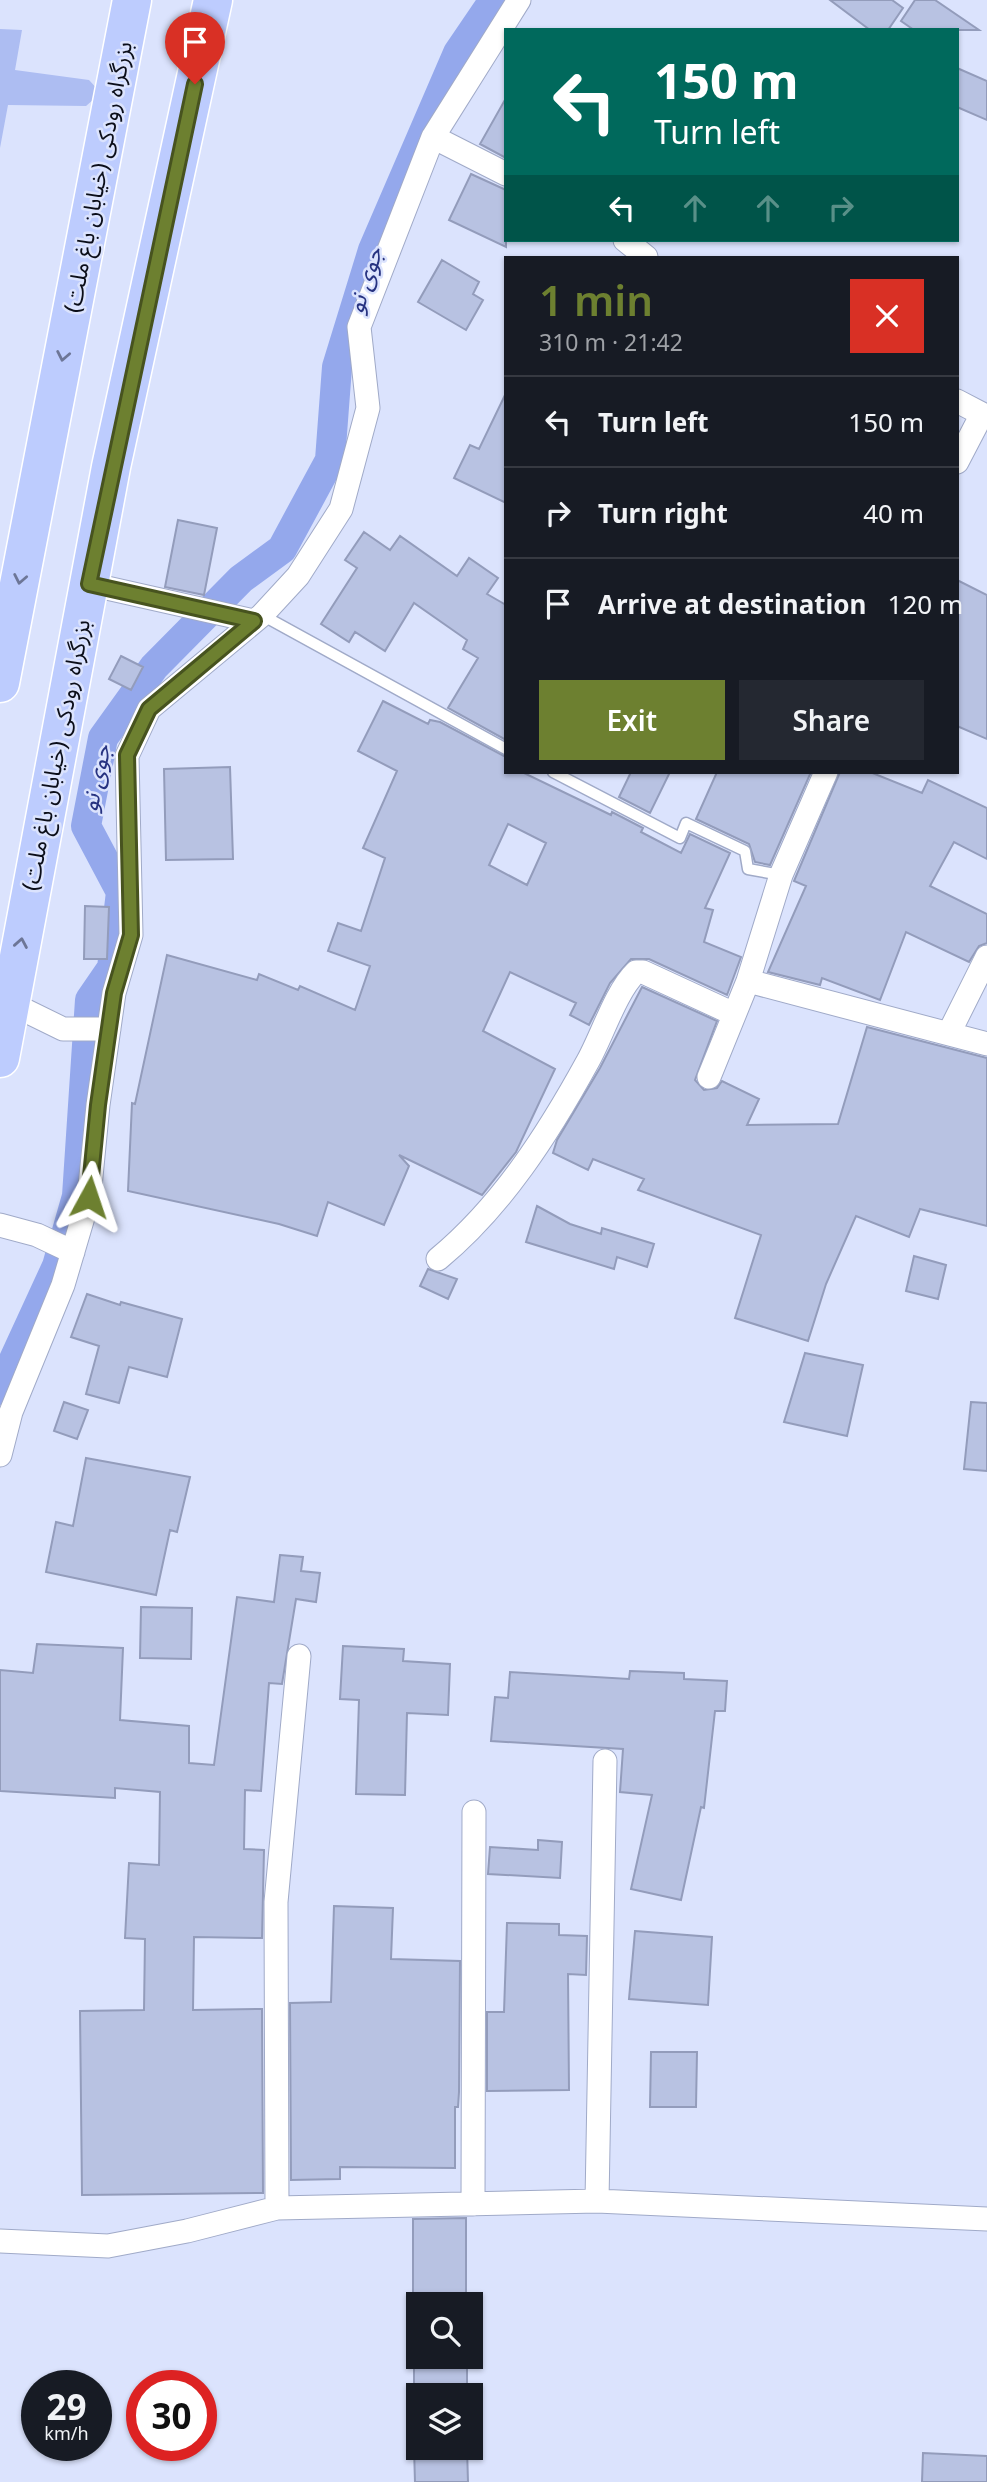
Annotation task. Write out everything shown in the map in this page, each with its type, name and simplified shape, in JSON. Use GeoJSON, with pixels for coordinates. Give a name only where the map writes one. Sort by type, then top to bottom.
{"type":"FeatureCollection","features":[{"type":"Feature","properties":{"kind":"highway","name":"بزرگراه رودکی (خیابان باغ ملت)"},"geometry":{"type":"LineString","coordinates":[[0,683],[132,0]]}},
{"type":"Feature","properties":{"kind":"highway","name":"بزرگراه رودکی (خیابان باغ ملت)"},"geometry":{"type":"LineString","coordinates":[[0,1058],[111,467],[213,0]]}},
{"type":"Feature","properties":{"kind":"street"},"geometry":{"type":"LineString","coordinates":[[0,1455],[11,1412],[63,1285],[70,1250],[89,1197],[101,1029],[131,935],[127,755],[149,709],[258,618],[298,576],[341,509],[368,408],[359,327],[433,137],[519,0]]}},
{"type":"Feature","properties":{"kind":"street"},"geometry":{"type":"LineString","coordinates":[[433,137],[504,173]]}},
{"type":"Feature","properties":{"kind":"street"},"geometry":{"type":"LineString","coordinates":[[627,242],[645,256]]}},
{"type":"Feature","properties":{"kind":"street"},"geometry":{"type":"LineString","coordinates":[[959,402],[984,415],[959,459]]}},
{"type":"Feature","properties":{"kind":"street"},"geometry":{"type":"LineString","coordinates":[[89,584],[223,616],[258,618]]}},
{"type":"Feature","properties":{"kind":"street"},"geometry":{"type":"LineString","coordinates":[[709,1077],[748,981],[781,874],[825,774]]}},
{"type":"Feature","properties":{"kind":"street"},"geometry":{"type":"LineString","coordinates":[[949,1033],[987,957]]}},
{"type":"Feature","properties":{"kind":"street"},"geometry":{"type":"LineString","coordinates":[[438,1259],[470,1232],[507,1189],[588,1062],[636,972],[643,972],[734,1014]]}},
{"type":"Feature","properties":{"kind":"street"},"geometry":{"type":"LineString","coordinates":[[748,981],[987,1044]]}},
{"type":"Feature","properties":{"kind":"street"},"geometry":{"type":"LineString","coordinates":[[10,1003],[63,1029],[101,1029]]}},
{"type":"Feature","properties":{"kind":"street"},"geometry":{"type":"LineString","coordinates":[[0,1225],[37,1235],[70,1250]]}},
{"type":"Feature","properties":{"kind":"street"},"geometry":{"type":"LineString","coordinates":[[277,2208],[276,1902],[299,1656]]}},
{"type":"Feature","properties":{"kind":"street"},"geometry":{"type":"LineString","coordinates":[[597,2201],[605,1761]]}},
{"type":"Feature","properties":{"kind":"street"},"geometry":{"type":"LineString","coordinates":[[473,2204],[474,1812]]}},
{"type":"Feature","properties":{"kind":"street"},"geometry":{"type":"LineString","coordinates":[[0,2241],[108,2246],[187,2231],[277,2208],[597,2201],[987,2219]]}},
{"type":"Feature","properties":{"kind":"lane"},"geometry":{"type":"LineString","coordinates":[[258,618],[504,748]]}},
{"type":"Feature","properties":{"kind":"lane"},"geometry":{"type":"LineString","coordinates":[[557,774],[680,838],[685,823],[745,851],[748,869],[781,874]]}},
{"type":"Feature","properties":{"kind":"shaded area"},"geometry":{"type":"Polygon","coordinates":[[[0,29],[22,30],[15,70],[89,80],[101,93],[86,106],[8,105],[0,148],[0,29]]]}},
{"type":"Feature","properties":{"kind":"building"},"geometry":{"type":"Polygon","coordinates":[[[830,0],[892,0],[903,8],[889,28],[867,28],[830,0]]]}},
{"type":"Feature","properties":{"kind":"building"},"geometry":{"type":"Polygon","coordinates":[[[915,0],[935,0],[979,30],[911,28],[901,21],[915,0]]]}},
{"type":"Feature","properties":{"kind":"building"},"geometry":{"type":"Polygon","coordinates":[[[959,69],[987,81],[987,120],[959,108],[959,69]]]}},
{"type":"Feature","properties":{"kind":"building"},"geometry":{"type":"Polygon","coordinates":[[[504,102],[504,157],[480,144],[504,102]]]}},
{"type":"Feature","properties":{"kind":"building"},"geometry":{"type":"Polygon","coordinates":[[[471,174],[504,189],[506,247],[449,220],[471,174]]]}},
{"type":"Feature","properties":{"kind":"building"},"geometry":{"type":"Polygon","coordinates":[[[442,260],[479,282],[473,294],[483,300],[466,330],[418,302],[442,260]]]}},
{"type":"Feature","properties":{"kind":"building"},"geometry":{"type":"Polygon","coordinates":[[[504,397],[504,502],[454,478],[470,445],[479,449],[504,397]]]}},
{"type":"Feature","properties":{"kind":"building"},"geometry":{"type":"Polygon","coordinates":[[[178,520],[217,528],[204,595],[165,587],[178,520]]]}},
{"type":"Feature","properties":{"kind":"building"},"geometry":{"type":"Polygon","coordinates":[[[364,532],[390,550],[400,536],[457,576],[469,558],[498,578],[487,594],[504,604],[504,739],[448,708],[478,658],[463,649],[467,640],[414,603],[385,651],[355,632],[349,642],[321,624],[357,568],[345,560],[364,532]]]}},
{"type":"Feature","properties":{"kind":"building"},"geometry":{"type":"Polygon","coordinates":[[[959,581],[987,595],[987,739],[959,727],[959,581]]]}},
{"type":"Feature","properties":{"kind":"building"},"geometry":{"type":"Polygon","coordinates":[[[121,656],[143,667],[131,690],[109,679],[121,656]]]}},
{"type":"Feature","properties":{"kind":"building"},"geometry":{"type":"Polygon","coordinates":[[[383,701],[428,724],[430,720],[440,722],[504,756],[504,774],[526,774],[611,815],[612,812],[643,828],[641,832],[681,853],[690,834],[730,853],[705,908],[713,910],[704,942],[741,957],[727,995],[649,959],[631,959],[610,983],[589,1025],[570,1015],[576,1003],[510,972],[483,1031],[555,1069],[516,1152],[482,1195],[399,1155],[409,1166],[384,1225],[328,1202],[317,1236],[279,1224],[128,1191],[132,1103],[135,1104],[167,955],[257,980],[259,974],[298,990],[300,986],[355,1010],[370,966],[328,951],[338,923],[361,931],[385,858],[363,848],[397,771],[358,751],[383,701]],[[508,824],[489,865],[527,885],[546,843],[508,824]]]}},
{"type":"Feature","properties":{"kind":"building"},"geometry":{"type":"Polygon","coordinates":[[[230,767],[233,859],[166,860],[164,769],[230,767]]]}},
{"type":"Feature","properties":{"kind":"building"},"geometry":{"type":"Polygon","coordinates":[[[630,774],[669,774],[650,813],[619,797],[630,774]]]}},
{"type":"Feature","properties":{"kind":"building"},"geometry":{"type":"Polygon","coordinates":[[[716,774],[810,774],[770,865],[755,862],[749,844],[696,819],[716,774]]]}},
{"type":"Feature","properties":{"kind":"building"},"geometry":{"type":"Polygon","coordinates":[[[839,774],[875,774],[922,793],[928,780],[987,808],[987,859],[954,842],[930,886],[987,914],[987,943],[979,946],[969,962],[906,932],[880,1000],[822,978],[820,985],[768,972],[806,886],[794,881],[839,774]]]}},
{"type":"Feature","properties":{"kind":"building"},"geometry":{"type":"Polygon","coordinates":[[[85,906],[109,907],[107,959],[84,959],[85,906]]]}},
{"type":"Feature","properties":{"kind":"building"},"geometry":{"type":"Polygon","coordinates":[[[642,987],[717,1021],[695,1080],[704,1090],[717,1088],[722,1081],[759,1099],[747,1125],[838,1124],[867,1027],[987,1058],[987,1226],[920,1209],[909,1237],[856,1216],[826,1284],[808,1341],[735,1318],[761,1235],[638,1190],[644,1179],[593,1159],[588,1170],[553,1153],[557,1140],[600,1068],[642,987]]]}},
{"type":"Feature","properties":{"kind":"building"},"geometry":{"type":"Polygon","coordinates":[[[537,1206],[570,1224],[601,1234],[602,1228],[654,1244],[647,1267],[617,1257],[614,1269],[526,1242],[537,1206]]]}},
{"type":"Feature","properties":{"kind":"building"},"geometry":{"type":"Polygon","coordinates":[[[914,1256],[946,1265],[938,1299],[906,1291],[914,1256]]]}},
{"type":"Feature","properties":{"kind":"building"},"geometry":{"type":"Polygon","coordinates":[[[428,1269],[457,1279],[448,1299],[420,1286],[428,1269]]]}},
{"type":"Feature","properties":{"kind":"building"},"geometry":{"type":"Polygon","coordinates":[[[87,1294],[120,1305],[121,1302],[182,1319],[167,1377],[129,1367],[119,1403],[86,1394],[99,1346],[71,1337],[87,1294]]]}},
{"type":"Feature","properties":{"kind":"building"},"geometry":{"type":"Polygon","coordinates":[[[805,1353],[863,1365],[847,1436],[784,1422],[805,1353]]]}},
{"type":"Feature","properties":{"kind":"building"},"geometry":{"type":"Polygon","coordinates":[[[64,1402],[88,1410],[77,1439],[54,1431],[64,1402]]]}},
{"type":"Feature","properties":{"kind":"building"},"geometry":{"type":"Polygon","coordinates":[[[971,1402],[987,1403],[987,1471],[964,1469],[971,1402]]]}},
{"type":"Feature","properties":{"kind":"building"},"geometry":{"type":"Polygon","coordinates":[[[86,1458],[190,1477],[177,1532],[170,1530],[156,1595],[46,1572],[56,1522],[73,1526],[86,1458]]]}},
{"type":"Feature","properties":{"kind":"building"},"geometry":{"type":"Polygon","coordinates":[[[280,1555],[303,1557],[301,1571],[320,1573],[316,1602],[296,1599],[282,1684],[269,1683],[261,1791],[245,1790],[244,1849],[264,1850],[262,1938],[194,1937],[193,2010],[262,2009],[263,2193],[82,2195],[80,2011],[144,2010],[145,1939],[125,1938],[129,1863],[159,1865],[160,1792],[115,1788],[115,1798],[0,1791],[0,1670],[33,1673],[37,1644],[123,1648],[120,1720],[189,1726],[189,1763],[214,1765],[237,1597],[274,1602],[280,1555]]]}},
{"type":"Feature","properties":{"kind":"building"},"geometry":{"type":"Polygon","coordinates":[[[141,1607],[192,1608],[191,1659],[140,1658],[141,1607]]]}},
{"type":"Feature","properties":{"kind":"building"},"geometry":{"type":"Polygon","coordinates":[[[343,1646],[404,1649],[403,1661],[450,1664],[448,1715],[407,1713],[405,1795],[356,1794],[359,1700],[340,1699],[343,1646]]]}},
{"type":"Feature","properties":{"kind":"building"},"geometry":{"type":"Polygon","coordinates":[[[630,1671],[684,1673],[684,1679],[727,1681],[725,1711],[715,1711],[704,1808],[701,1807],[681,1900],[631,1889],[652,1795],[620,1792],[623,1749],[491,1741],[495,1697],[508,1698],[510,1672],[629,1679],[630,1671]]]}},
{"type":"Feature","properties":{"kind":"building"},"geometry":{"type":"Polygon","coordinates":[[[538,1840],[562,1842],[560,1878],[488,1874],[490,1847],[538,1850],[538,1840]]]}},
{"type":"Feature","properties":{"kind":"building"},"geometry":{"type":"Polygon","coordinates":[[[334,1906],[393,1908],[391,1959],[460,1961],[459,2092],[458,2107],[455,2107],[455,2168],[340,2167],[340,2179],[291,2180],[290,2003],[331,2002],[334,1906]]]}},
{"type":"Feature","properties":{"kind":"building"},"geometry":{"type":"Polygon","coordinates":[[[507,1923],[559,1924],[559,1935],[587,1936],[586,1975],[568,1974],[569,2090],[487,2091],[487,2012],[504,2012],[507,1923]]]}},
{"type":"Feature","properties":{"kind":"building"},"geometry":{"type":"Polygon","coordinates":[[[635,1931],[712,1937],[708,2005],[629,1999],[635,1931]]]}},
{"type":"Feature","properties":{"kind":"building"},"geometry":{"type":"Polygon","coordinates":[[[651,2052],[697,2052],[696,2107],[650,2107],[651,2052]]]}},
{"type":"Feature","properties":{"kind":"building"},"geometry":{"type":"Polygon","coordinates":[[[466,2218],[466,2292],[413,2292],[413,2219],[466,2218]]]}},
{"type":"Feature","properties":{"kind":"building"},"geometry":{"type":"Polygon","coordinates":[[[414,2369],[467,2369],[467,2383],[414,2383],[414,2369]]]}},
{"type":"Feature","properties":{"kind":"building"},"geometry":{"type":"Polygon","coordinates":[[[923,2453],[987,2456],[987,2482],[922,2482],[923,2453]]]}},
{"type":"Feature","properties":{"kind":"building"},"geometry":{"type":"Polygon","coordinates":[[[414,2460],[467,2460],[468,2482],[415,2482],[414,2460]]]}},
{"type":"Feature","properties":{"kind":"waterway","name":"جوی نو"},"geometry":{"type":"LineString","coordinates":[[0,1390],[57,1266],[77,1196],[90,1000],[112,968],[121,892],[86,826],[103,738],[154,667],[241,579],[282,549],[330,460],[337,367],[373,250],[458,53],[494,0]]}},
{"type":"Feature","properties":{"kind":"route"},"geometry":{"type":"LineString","coordinates":[[89,1197],[98,1105],[114,993],[131,935],[127,755],[149,709],[254,621],[162,603],[89,584],[111,467],[195,84]]}}]}
